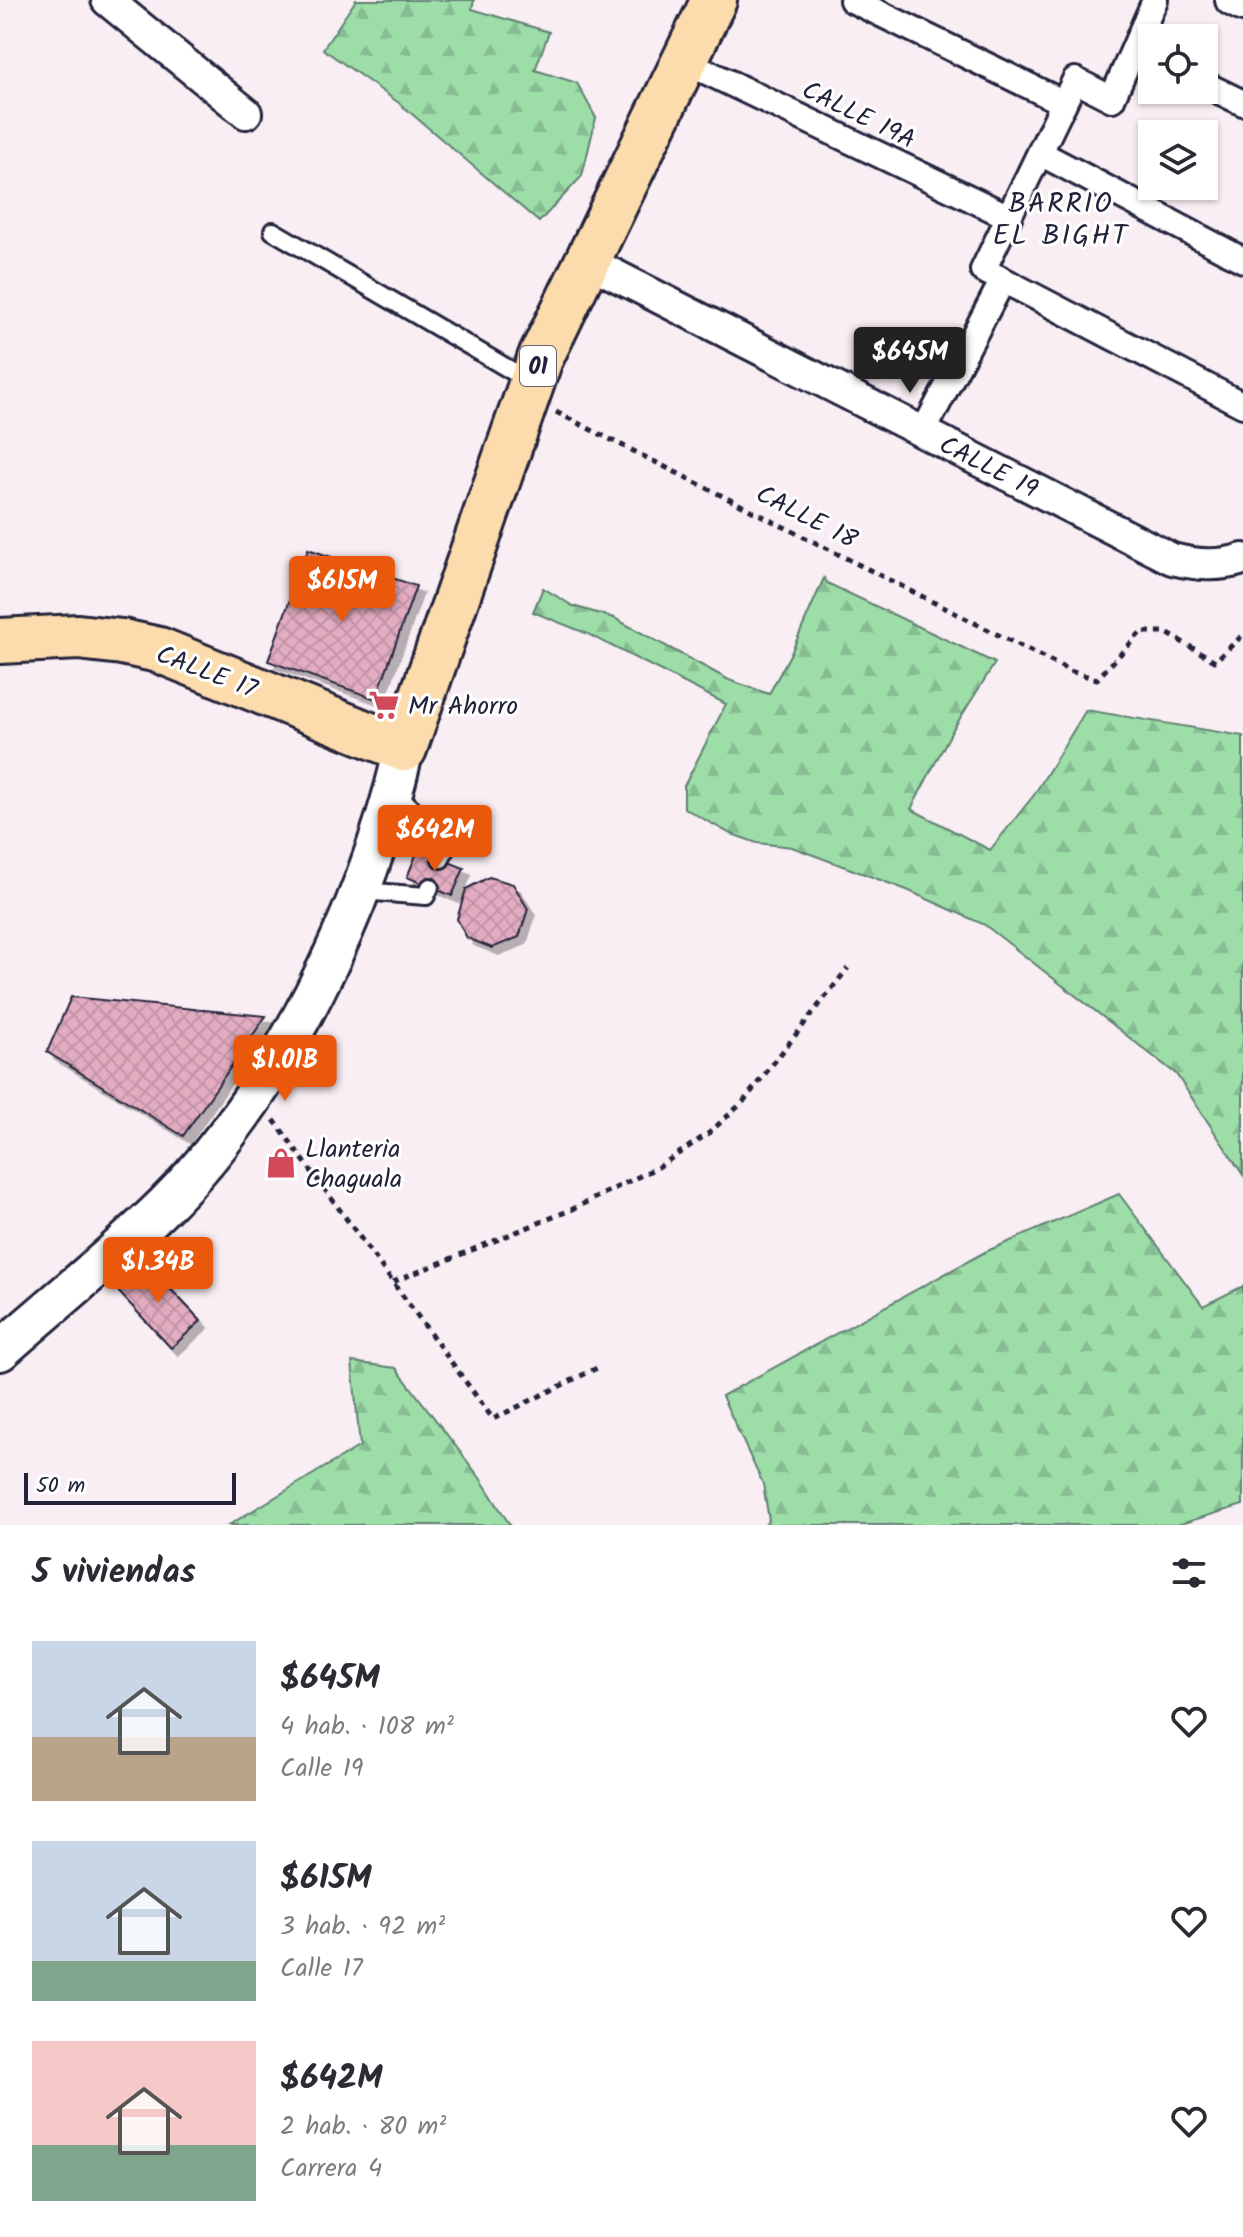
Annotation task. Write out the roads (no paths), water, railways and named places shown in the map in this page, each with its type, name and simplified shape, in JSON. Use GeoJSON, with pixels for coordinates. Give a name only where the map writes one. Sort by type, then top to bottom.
{"type":"FeatureCollection","features":[{"type":"Feature","properties":{"kind":"highway","name":"01"},"geometry":{"type":"LineString","coordinates":[[404,749],[540,359],[714,0]]}},
{"type":"Feature","properties":{"kind":"highway","name":"CALLE 17"},"geometry":{"type":"LineString","coordinates":[[0,641],[78,637],[159,650],[404,749]]}},
{"type":"Feature","properties":{"kind":"street"},"geometry":{"type":"LineString","coordinates":[[107,0],[246,113]]}},
{"type":"Feature","properties":{"kind":"street"},"geometry":{"type":"LineString","coordinates":[[852,0],[1064,103]]}},
{"type":"Feature","properties":{"kind":"street"},"geometry":{"type":"LineString","coordinates":[[1150,24],[1155,0]]}},
{"type":"Feature","properties":{"kind":"street"},"geometry":{"type":"LineString","coordinates":[[1231,0],[1243,6]]}},
{"type":"Feature","properties":{"kind":"street"},"geometry":{"type":"LineString","coordinates":[[1138,60],[1112,99],[1075,80],[983,270],[1243,405]]}},
{"type":"Feature","properties":{"kind":"street","name":"CALLE 19A"},"geometry":{"type":"LineString","coordinates":[[684,61],[1009,217]]}},
{"type":"Feature","properties":{"kind":"street"},"geometry":{"type":"LineString","coordinates":[[1218,91],[1243,103]]}},
{"type":"Feature","properties":{"kind":"street"},"geometry":{"type":"LineString","coordinates":[[1040,153],[1243,260]]}},
{"type":"Feature","properties":{"kind":"street","name":"CALLE 19"},"geometry":{"type":"LineString","coordinates":[[587,261],[1172,559],[1197,565],[1235,562]]}},
{"type":"Feature","properties":{"kind":"street"},"geometry":{"type":"LineString","coordinates":[[923,432],[1003,280]]}},
{"type":"Feature","properties":{"kind":"street"},"geometry":{"type":"LineString","coordinates":[[0,1351],[164,1206],[207,1157],[255,1093],[301,1019],[362,891],[404,749]]}},
{"type":"Feature","properties":{"kind":"lane"},"geometry":{"type":"LineString","coordinates":[[273,231],[529,390]]}},
{"type":"Feature","properties":{"kind":"lane"},"geometry":{"type":"LineString","coordinates":[[394,791],[448,843],[441,859]]}},
{"type":"Feature","properties":{"kind":"lane"},"geometry":{"type":"LineString","coordinates":[[362,891],[426,896],[430,887]]}},
{"type":"Feature","properties":{"kind":"place","name":"Mr Ahorro"},"geometry":{"type":"Point","coordinates":[384,705]}},
{"type":"Feature","properties":{"kind":"place","name":"Llanteria Chaguala"},"geometry":{"type":"Point","coordinates":[281,1163]}},
{"type":"Feature","properties":{"kind":"district","name":"BARRIO EL BIGHT"},"geometry":{"type":"Point","coordinates":[1061,218]}}]}
